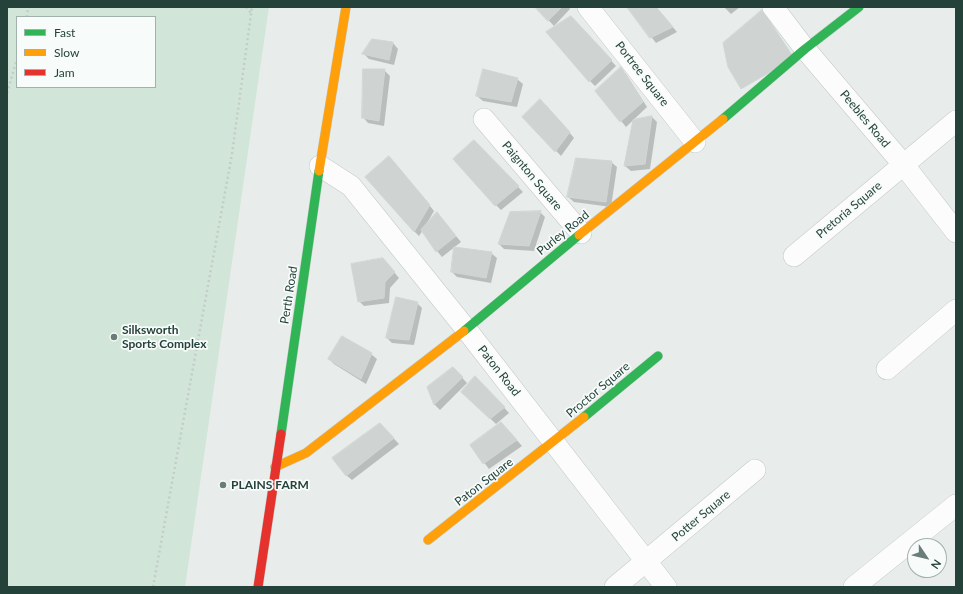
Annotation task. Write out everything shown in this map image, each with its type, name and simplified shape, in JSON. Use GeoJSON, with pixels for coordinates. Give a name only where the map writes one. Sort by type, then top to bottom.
{"type":"FeatureCollection","features":[{"type":"Feature","properties":{"kind":"street","name":"Perth Road"},"geometry":{"type":"LineString","coordinates":[[258,587],[320,166],[346,7]]}},
{"type":"Feature","properties":{"kind":"street","name":"Portree Square"},"geometry":{"type":"LineString","coordinates":[[588,7],[695,142]]}},
{"type":"Feature","properties":{"kind":"street","name":"Peebles Road"},"geometry":{"type":"LineString","coordinates":[[773,7],[805,49],[903,164],[956,232]]}},
{"type":"Feature","properties":{"kind":"street","name":"Purley Road"},"geometry":{"type":"LineString","coordinates":[[275,467],[306,453],[466,329],[695,142],[805,49],[859,7]]}},
{"type":"Feature","properties":{"kind":"street","name":"Paignton Square"},"geometry":{"type":"LineString","coordinates":[[484,119],[581,234]]}},
{"type":"Feature","properties":{"kind":"street","name":"Pretoria Square"},"geometry":{"type":"LineString","coordinates":[[794,256],[956,121]]}},
{"type":"Feature","properties":{"kind":"street","name":"Paton Road"},"geometry":{"type":"LineString","coordinates":[[320,166],[351,186],[466,329],[666,587]]}},
{"type":"Feature","properties":{"kind":"street"},"geometry":{"type":"LineString","coordinates":[[887,369],[956,310]]}},
{"type":"Feature","properties":{"kind":"street","name":"Proctor Square"},"geometry":{"type":"LineString","coordinates":[[554,442],[658,356]]}},
{"type":"Feature","properties":{"kind":"street","name":"Paton Square"},"geometry":{"type":"LineString","coordinates":[[428,540],[554,442]]}},
{"type":"Feature","properties":{"kind":"street","name":"Potter Square"},"geometry":{"type":"LineString","coordinates":[[615,587],[755,470]]}},
{"type":"Feature","properties":{"kind":"street"},"geometry":{"type":"LineString","coordinates":[[854,587],[956,505]]}},
{"type":"Feature","properties":{"kind":"path"},"geometry":{"type":"LineString","coordinates":[[246,7],[251,13]]}},
{"type":"Feature","properties":{"kind":"path"},"geometry":{"type":"LineString","coordinates":[[153,587],[232,154],[252,7]]}},
{"type":"Feature","properties":{"kind":"path"},"geometry":{"type":"LineString","coordinates":[[7,93],[16,62]]}},
{"type":"Feature","properties":{"kind":"green space","name":"Silksworth Sports Complex"},"geometry":{"type":"Polygon","coordinates":[[[7,7],[269,7],[185,587],[7,587],[7,7]]]}},
{"type":"Feature","properties":{"kind":"building"},"geometry":{"type":"Polygon","coordinates":[[[535,7],[562,7],[548,21],[535,7]]]}},
{"type":"Feature","properties":{"kind":"building"},"geometry":{"type":"Polygon","coordinates":[[[627,7],[656,7],[673,27],[650,38],[627,7]]]}},
{"type":"Feature","properties":{"kind":"building"},"geometry":{"type":"Polygon","coordinates":[[[762,10],[794,58],[741,89],[728,67],[723,43],[762,10]]]}},
{"type":"Feature","properties":{"kind":"building"},"geometry":{"type":"Polygon","coordinates":[[[571,16],[612,60],[589,82],[546,32],[571,16]]]}},
{"type":"Feature","properties":{"kind":"building"},"geometry":{"type":"Polygon","coordinates":[[[372,39],[393,42],[389,60],[362,54],[372,39]]]}},
{"type":"Feature","properties":{"kind":"building"},"geometry":{"type":"Polygon","coordinates":[[[621,67],[643,102],[620,122],[595,91],[621,67]]]}},
{"type":"Feature","properties":{"kind":"building"},"geometry":{"type":"Polygon","coordinates":[[[363,69],[385,69],[379,121],[362,118],[363,69]]]}},
{"type":"Feature","properties":{"kind":"building"},"geometry":{"type":"Polygon","coordinates":[[[483,69],[518,78],[511,102],[476,96],[483,69]]]}},
{"type":"Feature","properties":{"kind":"building"},"geometry":{"type":"Polygon","coordinates":[[[540,99],[570,132],[555,152],[522,117],[540,99]]]}},
{"type":"Feature","properties":{"kind":"building"},"geometry":{"type":"Polygon","coordinates":[[[652,116],[645,164],[624,166],[633,120],[652,116]]]}},
{"type":"Feature","properties":{"kind":"building"},"geometry":{"type":"Polygon","coordinates":[[[474,140],[519,186],[495,206],[453,159],[474,140]]]}},
{"type":"Feature","properties":{"kind":"building"},"geometry":{"type":"Polygon","coordinates":[[[389,156],[430,205],[414,232],[365,177],[389,156]]]}},
{"type":"Feature","properties":{"kind":"building"},"geometry":{"type":"Polygon","coordinates":[[[576,158],[612,161],[606,202],[567,197],[576,158]]]}},
{"type":"Feature","properties":{"kind":"building"},"geometry":{"type":"Polygon","coordinates":[[[541,211],[529,246],[498,244],[510,212],[541,211]]]}},
{"type":"Feature","properties":{"kind":"building"},"geometry":{"type":"Polygon","coordinates":[[[437,212],[456,236],[436,252],[421,230],[437,212]]]}},
{"type":"Feature","properties":{"kind":"building"},"geometry":{"type":"Polygon","coordinates":[[[454,247],[492,252],[486,278],[451,272],[454,247]]]}},
{"type":"Feature","properties":{"kind":"building"},"geometry":{"type":"Polygon","coordinates":[[[383,258],[395,272],[385,282],[384,298],[358,302],[351,264],[383,258]]]}},
{"type":"Feature","properties":{"kind":"building"},"geometry":{"type":"Polygon","coordinates":[[[396,297],[418,302],[409,340],[386,338],[396,297]]]}},
{"type":"Feature","properties":{"kind":"building"},"geometry":{"type":"Polygon","coordinates":[[[342,336],[372,353],[361,379],[328,359],[342,336]]]}},
{"type":"Feature","properties":{"kind":"building"},"geometry":{"type":"Polygon","coordinates":[[[453,367],[463,377],[434,405],[427,387],[453,367]]]}},
{"type":"Feature","properties":{"kind":"building"},"geometry":{"type":"Polygon","coordinates":[[[475,376],[505,407],[490,419],[461,392],[475,376]]]}},
{"type":"Feature","properties":{"kind":"building"},"geometry":{"type":"Polygon","coordinates":[[[501,422],[517,440],[483,464],[470,445],[501,422]]]}},
{"type":"Feature","properties":{"kind":"building"},"geometry":{"type":"Polygon","coordinates":[[[380,423],[394,438],[346,476],[332,458],[380,423]]]}},
{"type":"Feature","properties":{"kind":"traffic: fast"},"geometry":{"type":"LineString","coordinates":[[723,119],[805,49],[859,7]]}},
{"type":"Feature","properties":{"kind":"traffic: fast"},"geometry":{"type":"LineString","coordinates":[[281,434],[319,171]]}},
{"type":"Feature","properties":{"kind":"traffic: fast"},"geometry":{"type":"LineString","coordinates":[[464,331],[579,235]]}},
{"type":"Feature","properties":{"kind":"traffic: fast"},"geometry":{"type":"LineString","coordinates":[[584,417],[658,356]]}},
{"type":"Feature","properties":{"kind":"traffic: slow"},"geometry":{"type":"LineString","coordinates":[[319,171],[346,7]]}},
{"type":"Feature","properties":{"kind":"traffic: slow"},"geometry":{"type":"LineString","coordinates":[[579,235],[723,119]]}},
{"type":"Feature","properties":{"kind":"traffic: slow"},"geometry":{"type":"LineString","coordinates":[[275,467],[306,453],[464,331]]}},
{"type":"Feature","properties":{"kind":"traffic: slow"},"geometry":{"type":"LineString","coordinates":[[428,540],[584,417]]}},
{"type":"Feature","properties":{"kind":"traffic: jam"},"geometry":{"type":"LineString","coordinates":[[258,587],[281,434]]}},
{"type":"Feature","properties":{"kind":"place","name":"Silksworth Sports Complex"},"geometry":{"type":"Point","coordinates":[114,337]}},
{"type":"Feature","properties":{"kind":"place","name":"PLAINS FARM"},"geometry":{"type":"Point","coordinates":[223,485]}}]}
